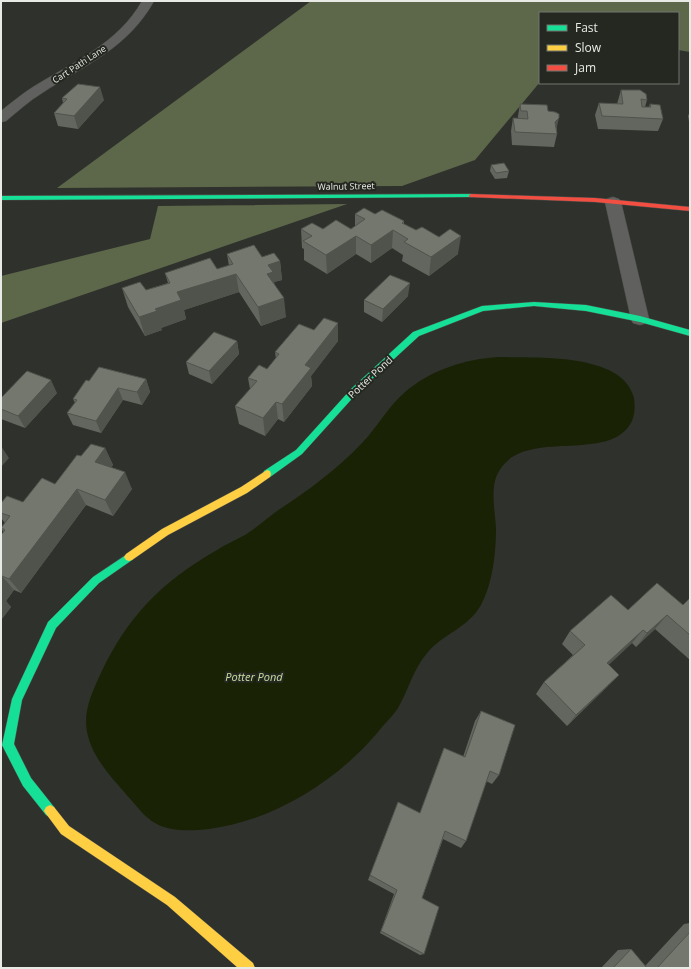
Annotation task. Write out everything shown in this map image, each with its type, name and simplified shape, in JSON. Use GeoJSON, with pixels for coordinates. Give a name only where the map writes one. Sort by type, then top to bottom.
{"type":"FeatureCollection","features":[{"type":"Feature","properties":{"kind":"street","name":"Cart Path Lane"},"geometry":{"type":"LineString","coordinates":[[1,118],[36,91],[112,42],[136,21],[144,10],[148,1]]}},
{"type":"Feature","properties":{"kind":"street","name":"Walnut Street"},"geometry":{"type":"LineString","coordinates":[[1,198],[472,195],[613,202],[690,209]]}},
{"type":"Feature","properties":{"kind":"street"},"geometry":{"type":"LineString","coordinates":[[613,202],[640,319]]}},
{"type":"Feature","properties":{"kind":"street","name":"Potter Pond"},"geometry":{"type":"LineString","coordinates":[[248,968],[171,901],[65,830],[27,782],[8,745],[16,699],[52,625],[96,580],[165,532],[244,490],[299,452],[355,390],[416,334],[482,309],[534,304],[586,308],[640,319],[690,332]]}},
{"type":"Feature","properties":{"kind":"shaded area"},"geometry":{"type":"Polygon","coordinates":[[[311,1],[690,1],[690,52],[679,50],[679,12],[539,12],[539,83],[475,160],[402,186],[57,188],[311,1]]]}},
{"type":"Feature","properties":{"kind":"shaded area"},"geometry":{"type":"Polygon","coordinates":[[[347,204],[1,323],[1,276],[150,239],[158,206],[347,204]]]}},
{"type":"Feature","properties":{"kind":"water","name":"Potter Pond"},"geometry":{"type":"Polygon","coordinates":[[[499,357],[555,358],[596,365],[613,372],[627,383],[634,398],[634,416],[632,421],[621,434],[605,441],[586,445],[545,447],[526,451],[510,459],[498,473],[494,486],[496,528],[494,557],[491,577],[481,605],[469,620],[441,640],[428,652],[415,672],[396,711],[362,750],[343,767],[302,796],[280,808],[233,825],[209,829],[181,830],[167,828],[152,821],[137,807],[100,763],[91,745],[86,728],[88,705],[97,682],[110,654],[134,618],[162,588],[179,575],[220,548],[245,535],[311,488],[333,470],[358,447],[393,404],[414,385],[448,367],[473,360],[499,357]]]}},
{"type":"Feature","properties":{"kind":"building"},"geometry":{"type":"Polygon","coordinates":[[[78,84],[100,87],[74,116],[54,113],[67,99],[62,98],[78,84]]]}},
{"type":"Feature","properties":{"kind":"building"},"geometry":{"type":"Polygon","coordinates":[[[621,90],[640,90],[646,94],[647,100],[641,99],[642,107],[651,107],[650,104],[660,105],[663,119],[602,116],[599,103],[623,104],[621,90]]]}},
{"type":"Feature","properties":{"kind":"building"},"geometry":{"type":"Polygon","coordinates":[[[520,104],[547,105],[548,111],[559,114],[559,118],[555,122],[557,134],[515,132],[513,118],[528,119],[527,111],[521,111],[520,104]]]}},
{"type":"Feature","properties":{"kind":"building"},"geometry":{"type":"Polygon","coordinates":[[[504,163],[509,171],[496,173],[491,165],[504,163]]]}},
{"type":"Feature","properties":{"kind":"building"},"geometry":{"type":"Polygon","coordinates":[[[364,208],[375,214],[382,210],[404,221],[402,223],[416,230],[422,227],[439,237],[450,229],[461,236],[431,257],[404,242],[408,239],[393,230],[371,245],[356,236],[326,255],[303,241],[312,236],[301,229],[312,223],[323,229],[336,220],[351,229],[365,219],[355,214],[364,208]]]}},
{"type":"Feature","properties":{"kind":"building"},"geometry":{"type":"Polygon","coordinates":[[[254,245],[262,257],[274,253],[280,261],[268,265],[273,272],[267,274],[284,298],[258,307],[236,274],[177,292],[181,300],[155,309],[157,311],[139,317],[122,288],[140,282],[146,290],[170,283],[165,273],[210,258],[217,269],[233,264],[227,254],[254,245]]]}},
{"type":"Feature","properties":{"kind":"building"},"geometry":{"type":"Polygon","coordinates":[[[390,275],[410,283],[383,309],[364,300],[390,275]]]}},
{"type":"Feature","properties":{"kind":"building"},"geometry":{"type":"Polygon","coordinates":[[[324,318],[338,323],[305,365],[311,368],[282,404],[276,402],[263,418],[235,406],[257,381],[248,378],[259,365],[267,369],[279,354],[275,352],[299,324],[314,330],[324,318]]]}},
{"type":"Feature","properties":{"kind":"building"},"geometry":{"type":"Polygon","coordinates":[[[214,332],[237,341],[209,371],[186,362],[214,332]]]}},
{"type":"Feature","properties":{"kind":"building"},"geometry":{"type":"Polygon","coordinates":[[[99,367],[146,379],[137,392],[118,388],[96,421],[67,413],[77,400],[73,399],[86,380],[89,381],[99,367]]]}},
{"type":"Feature","properties":{"kind":"building"},"geometry":{"type":"Polygon","coordinates":[[[27,371],[51,380],[18,416],[1,409],[1,398],[27,371]]]}},
{"type":"Feature","properties":{"kind":"building"},"geometry":{"type":"Polygon","coordinates":[[[91,444],[105,448],[95,462],[125,472],[105,500],[77,489],[9,579],[2,576],[1,577],[1,535],[5,530],[1,528],[10,516],[1,513],[1,503],[7,496],[23,502],[42,478],[55,484],[77,455],[81,456],[91,444]]]}},
{"type":"Feature","properties":{"kind":"building"},"geometry":{"type":"Polygon","coordinates":[[[657,583],[683,605],[690,598],[690,635],[667,615],[647,633],[643,630],[607,663],[619,675],[576,715],[544,682],[585,645],[570,631],[611,595],[628,610],[657,583]]]}},
{"type":"Feature","properties":{"kind":"building"},"geometry":{"type":"Polygon","coordinates":[[[481,711],[515,725],[499,775],[490,771],[466,841],[445,831],[422,898],[439,907],[424,954],[381,931],[397,890],[370,875],[398,802],[420,813],[444,748],[465,757],[481,711]]]}},
{"type":"Feature","properties":{"kind":"building"},"geometry":{"type":"Polygon","coordinates":[[[690,932],[690,968],[657,968],[690,932]]]}},
{"type":"Feature","properties":{"kind":"building"},"geometry":{"type":"Polygon","coordinates":[[[631,949],[647,968],[613,968],[631,949]]]}},
{"type":"Feature","properties":{"kind":"traffic: fast"},"geometry":{"type":"LineString","coordinates":[[1,198],[471,196]]}},
{"type":"Feature","properties":{"kind":"traffic: fast"},"geometry":{"type":"LineString","coordinates":[[267,474],[299,452],[355,390],[416,334],[482,309],[534,304],[586,308],[640,319],[690,333]]}},
{"type":"Feature","properties":{"kind":"traffic: fast"},"geometry":{"type":"LineString","coordinates":[[50,811],[27,782],[8,745],[17,699],[52,625],[96,580],[129,557]]}},
{"type":"Feature","properties":{"kind":"traffic: slow"},"geometry":{"type":"LineString","coordinates":[[129,557],[165,532],[244,490],[267,474]]}},
{"type":"Feature","properties":{"kind":"traffic: slow"},"geometry":{"type":"LineString","coordinates":[[50,811],[65,830],[171,901],[248,968]]}},
{"type":"Feature","properties":{"kind":"traffic: jam"},"geometry":{"type":"LineString","coordinates":[[471,196],[595,200],[690,209]]}}]}
